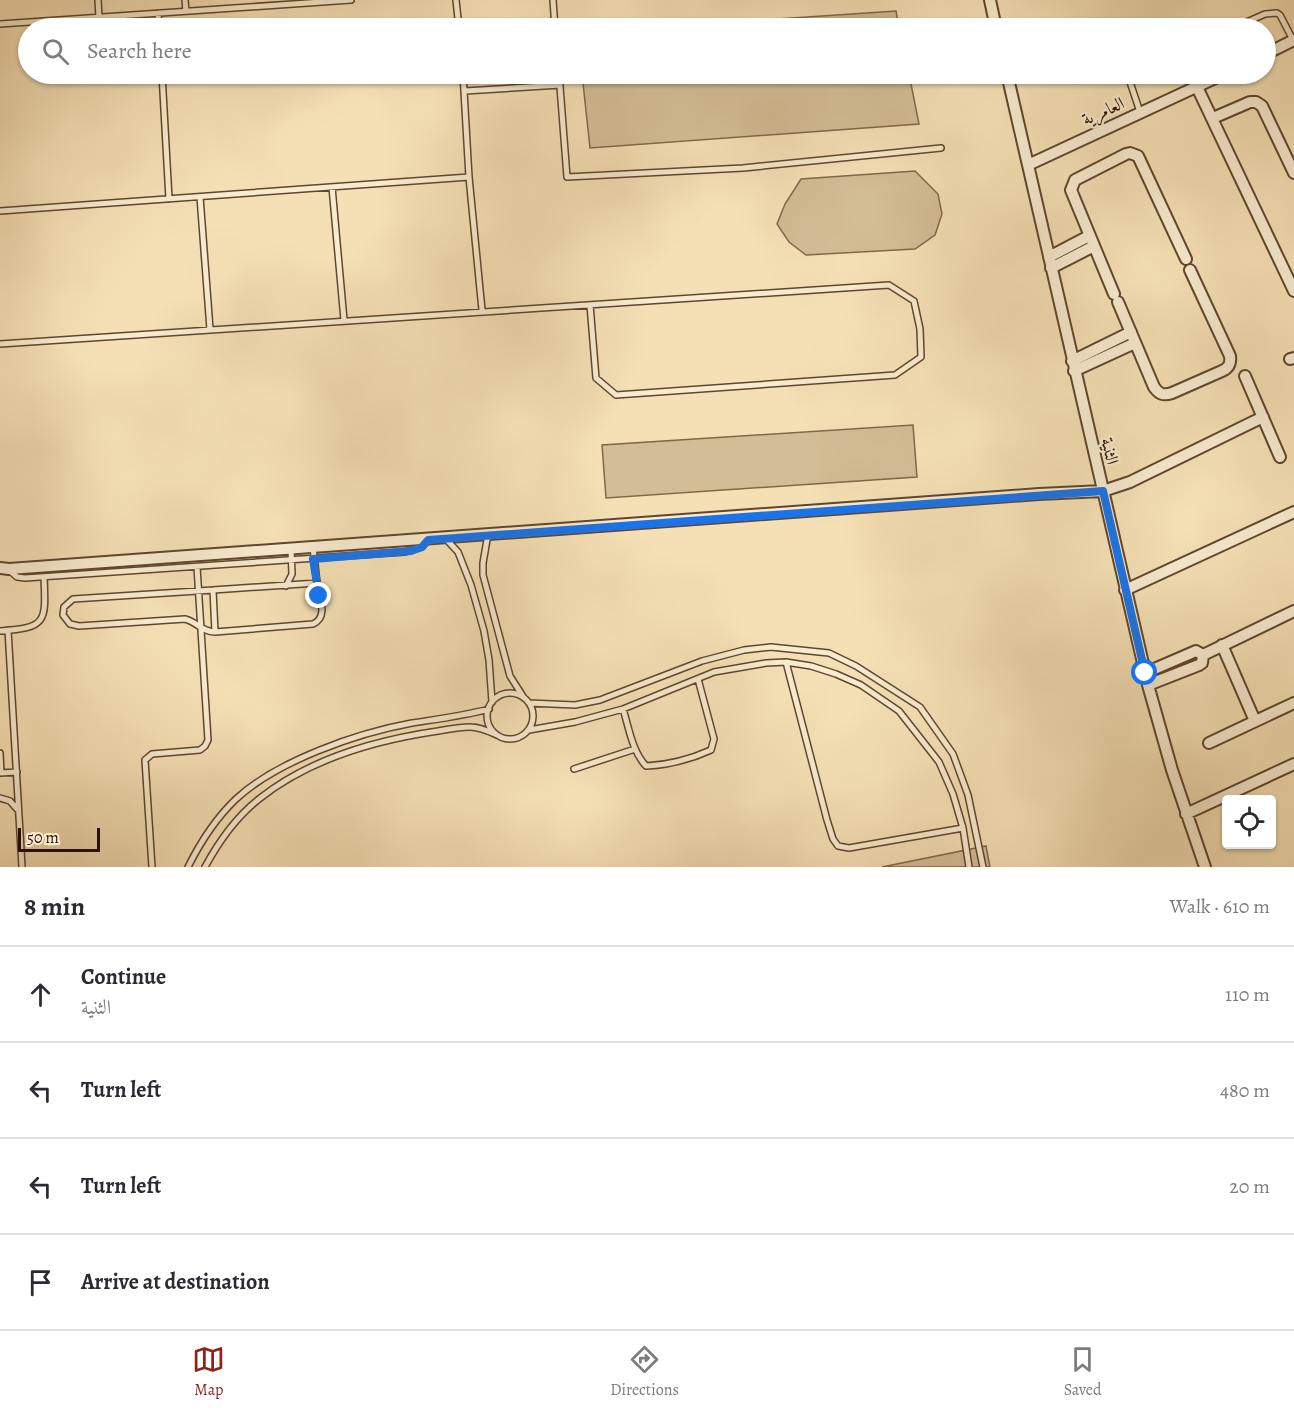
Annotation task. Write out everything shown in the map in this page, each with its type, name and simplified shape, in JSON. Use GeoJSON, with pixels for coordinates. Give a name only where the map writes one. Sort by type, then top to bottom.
{"type":"FeatureCollection","features":[{"type":"Feature","properties":{"kind":"street"},"geometry":{"type":"LineString","coordinates":[[990,0],[994,18]]}},
{"type":"Feature","properties":{"kind":"street"},"geometry":{"type":"LineString","coordinates":[[1276,49],[1294,41]]}},
{"type":"Feature","properties":{"kind":"street","name":"الثنية"},"geometry":{"type":"LineString","coordinates":[[1009,84],[1145,673],[1186,814],[1205,867]]}},
{"type":"Feature","properties":{"kind":"street","name":"العامرية"},"geometry":{"type":"LineString","coordinates":[[1028,165],[1203,84]]}},
{"type":"Feature","properties":{"kind":"street"},"geometry":{"type":"LineString","coordinates":[[1197,87],[1294,291]]}},
{"type":"Feature","properties":{"kind":"street"},"geometry":{"type":"LineString","coordinates":[[1213,118],[1250,102],[1256,102],[1262,106],[1294,173]]}},
{"type":"Feature","properties":{"kind":"street"},"geometry":{"type":"LineString","coordinates":[[1134,153],[1138,156],[1230,356],[1231,363],[1228,368],[1165,395],[1158,393],[1092,241],[1071,190],[1072,184],[1075,180],[1126,154],[1134,153]]}},
{"type":"Feature","properties":{"kind":"street"},"geometry":{"type":"LineString","coordinates":[[1050,262],[1092,241]]}},
{"type":"Feature","properties":{"kind":"street"},"geometry":{"type":"LineString","coordinates":[[1073,366],[1133,337]]}},
{"type":"Feature","properties":{"kind":"street"},"geometry":{"type":"LineString","coordinates":[[1245,376],[1280,457]]}},
{"type":"Feature","properties":{"kind":"street"},"geometry":{"type":"LineString","coordinates":[[3,570],[1103,491],[1130,482],[1263,417]]}},
{"type":"Feature","properties":{"kind":"street"},"geometry":{"type":"LineString","coordinates":[[1125,590],[1294,512]]}},
{"type":"Feature","properties":{"kind":"street"},"geometry":{"type":"LineString","coordinates":[[1203,655],[1294,611]]}},
{"type":"Feature","properties":{"kind":"street"},"geometry":{"type":"LineString","coordinates":[[1222,645],[1255,721]]}},
{"type":"Feature","properties":{"kind":"street"},"geometry":{"type":"LineString","coordinates":[[1145,673],[1196,651],[1203,655]]}},
{"type":"Feature","properties":{"kind":"street"},"geometry":{"type":"LineString","coordinates":[[1148,685],[1199,665],[1202,663],[1203,655]]}},
{"type":"Feature","properties":{"kind":"street"},"geometry":{"type":"LineString","coordinates":[[1209,743],[1294,703]]}},
{"type":"Feature","properties":{"kind":"street"},"geometry":{"type":"LineString","coordinates":[[1186,814],[1294,764]]}},
{"type":"Feature","properties":{"kind":"lane"},"geometry":{"type":"LineString","coordinates":[[98,0],[99,17]]}},
{"type":"Feature","properties":{"kind":"lane"},"geometry":{"type":"LineString","coordinates":[[185,0],[186,11]]}},
{"type":"Feature","properties":{"kind":"lane"},"geometry":{"type":"LineString","coordinates":[[85,18],[351,0]]}},
{"type":"Feature","properties":{"kind":"lane"},"geometry":{"type":"LineString","coordinates":[[456,0],[458,18]]}},
{"type":"Feature","properties":{"kind":"lane"},"geometry":{"type":"LineString","coordinates":[[553,0],[554,18]]}},
{"type":"Feature","properties":{"kind":"lane"},"geometry":{"type":"LineString","coordinates":[[158,13],[158,18]]}},
{"type":"Feature","properties":{"kind":"lane"},"geometry":{"type":"LineString","coordinates":[[1256,18],[1277,13],[1294,41]]}},
{"type":"Feature","properties":{"kind":"lane"},"geometry":{"type":"LineString","coordinates":[[0,24],[18,23]]}},
{"type":"Feature","properties":{"kind":"lane"},"geometry":{"type":"LineString","coordinates":[[163,84],[169,199]]}},
{"type":"Feature","properties":{"kind":"lane"},"geometry":{"type":"LineString","coordinates":[[464,84],[469,177],[482,310]]}},
{"type":"Feature","properties":{"kind":"lane"},"geometry":{"type":"LineString","coordinates":[[1130,84],[1140,112]]}},
{"type":"Feature","properties":{"kind":"lane"},"geometry":{"type":"LineString","coordinates":[[465,91],[560,85],[567,177],[743,168],[941,148]]}},
{"type":"Feature","properties":{"kind":"lane"},"geometry":{"type":"LineString","coordinates":[[1,212],[469,177]]}},
{"type":"Feature","properties":{"kind":"lane"},"geometry":{"type":"LineString","coordinates":[[332,187],[344,320]]}},
{"type":"Feature","properties":{"kind":"lane"},"geometry":{"type":"LineString","coordinates":[[200,197],[210,329]]}},
{"type":"Feature","properties":{"kind":"lane"},"geometry":{"type":"LineString","coordinates":[[0,344],[482,310],[889,285],[914,301],[920,329],[921,357],[895,375],[616,395],[596,378],[590,305]]}},
{"type":"Feature","properties":{"kind":"lane"},"geometry":{"type":"LineString","coordinates":[[488,534],[483,575],[510,676],[524,698]]}},
{"type":"Feature","properties":{"kind":"lane"},"geometry":{"type":"LineString","coordinates":[[444,538],[458,552],[471,585],[484,631],[492,702],[488,723],[497,735]]}},
{"type":"Feature","properties":{"kind":"lane"},"geometry":{"type":"LineString","coordinates":[[3,570],[21,578],[292,561],[411,551],[422,547],[428,540]]}},
{"type":"Feature","properties":{"kind":"lane"},"geometry":{"type":"LineString","coordinates":[[313,547],[322,614],[316,623],[215,632],[204,631],[196,623],[185,619],[73,626],[63,615],[64,607],[73,599],[317,583]]}},
{"type":"Feature","properties":{"kind":"lane"},"geometry":{"type":"LineString","coordinates":[[286,586],[292,574],[291,549]]}},
{"type":"Feature","properties":{"kind":"lane"},"geometry":{"type":"LineString","coordinates":[[152,867],[145,760],[152,754],[200,750],[207,743],[197,567]]}},
{"type":"Feature","properties":{"kind":"lane"},"geometry":{"type":"LineString","coordinates":[[22,867],[17,772],[2,631],[27,629],[41,619],[45,608],[44,577]]}},
{"type":"Feature","properties":{"kind":"lane"},"geometry":{"type":"LineString","coordinates":[[213,590],[215,632]]}},
{"type":"Feature","properties":{"kind":"lane"},"geometry":{"type":"LineString","coordinates":[[529,703],[575,705],[600,700],[702,661],[744,650],[771,647],[829,653],[856,666],[920,706],[953,754],[968,795],[983,867]]}},
{"type":"Feature","properties":{"kind":"lane"},"geometry":{"type":"LineString","coordinates":[[786,662],[827,820],[833,839],[838,846],[849,848],[963,828]]}},
{"type":"Feature","properties":{"kind":"lane"},"geometry":{"type":"LineString","coordinates":[[205,867],[222,837],[249,808],[291,777],[319,762],[416,734],[471,727],[510,739],[517,738],[529,730],[575,722],[623,709],[714,672],[786,662],[811,666],[836,674],[861,686],[899,711],[939,762],[953,794],[963,828],[969,867]]}},
{"type":"Feature","properties":{"kind":"lane"},"geometry":{"type":"LineString","coordinates":[[623,709],[635,749],[646,766],[661,766],[711,750],[714,739],[698,679]]}},
{"type":"Feature","properties":{"kind":"lane"},"geometry":{"type":"LineString","coordinates":[[492,702],[503,694],[518,694],[524,698],[529,703],[533,717],[529,730]]}},
{"type":"Feature","properties":{"kind":"lane"},"geometry":{"type":"LineString","coordinates":[[188,867],[213,826],[229,806],[251,787],[276,771],[312,754],[375,733],[489,709]]}},
{"type":"Feature","properties":{"kind":"lane"},"geometry":{"type":"LineString","coordinates":[[574,769],[635,749]]}},
{"type":"Feature","properties":{"kind":"lane"},"geometry":{"type":"LineString","coordinates":[[0,753],[1,773],[17,772]]}},
{"type":"Feature","properties":{"kind":"lane"},"geometry":{"type":"LineString","coordinates":[[0,798],[10,801],[19,813]]}},
{"type":"Feature","properties":{"kind":"shaded area"},"geometry":{"type":"Polygon","coordinates":[[[896,11],[897,18],[792,18],[896,11]]]}},
{"type":"Feature","properties":{"kind":"shaded area"},"geometry":{"type":"Polygon","coordinates":[[[583,84],[911,84],[919,124],[590,148],[583,84]]]}},
{"type":"Feature","properties":{"kind":"shaded area"},"geometry":{"type":"Polygon","coordinates":[[[915,171],[938,194],[942,214],[935,235],[915,249],[806,255],[789,242],[777,224],[785,204],[801,179],[915,171]]]}},
{"type":"Feature","properties":{"kind":"shaded area"},"geometry":{"type":"Polygon","coordinates":[[[913,425],[917,477],[606,498],[602,445],[913,425]]]}},
{"type":"Feature","properties":{"kind":"shaded area"},"geometry":{"type":"Polygon","coordinates":[[[986,846],[990,867],[882,867],[986,846]]]}},
{"type":"Feature","properties":{"kind":"route"},"geometry":{"type":"LineString","coordinates":[[319,596],[313,559],[411,551],[422,547],[428,540],[1103,491],[1145,673]]}}]}
